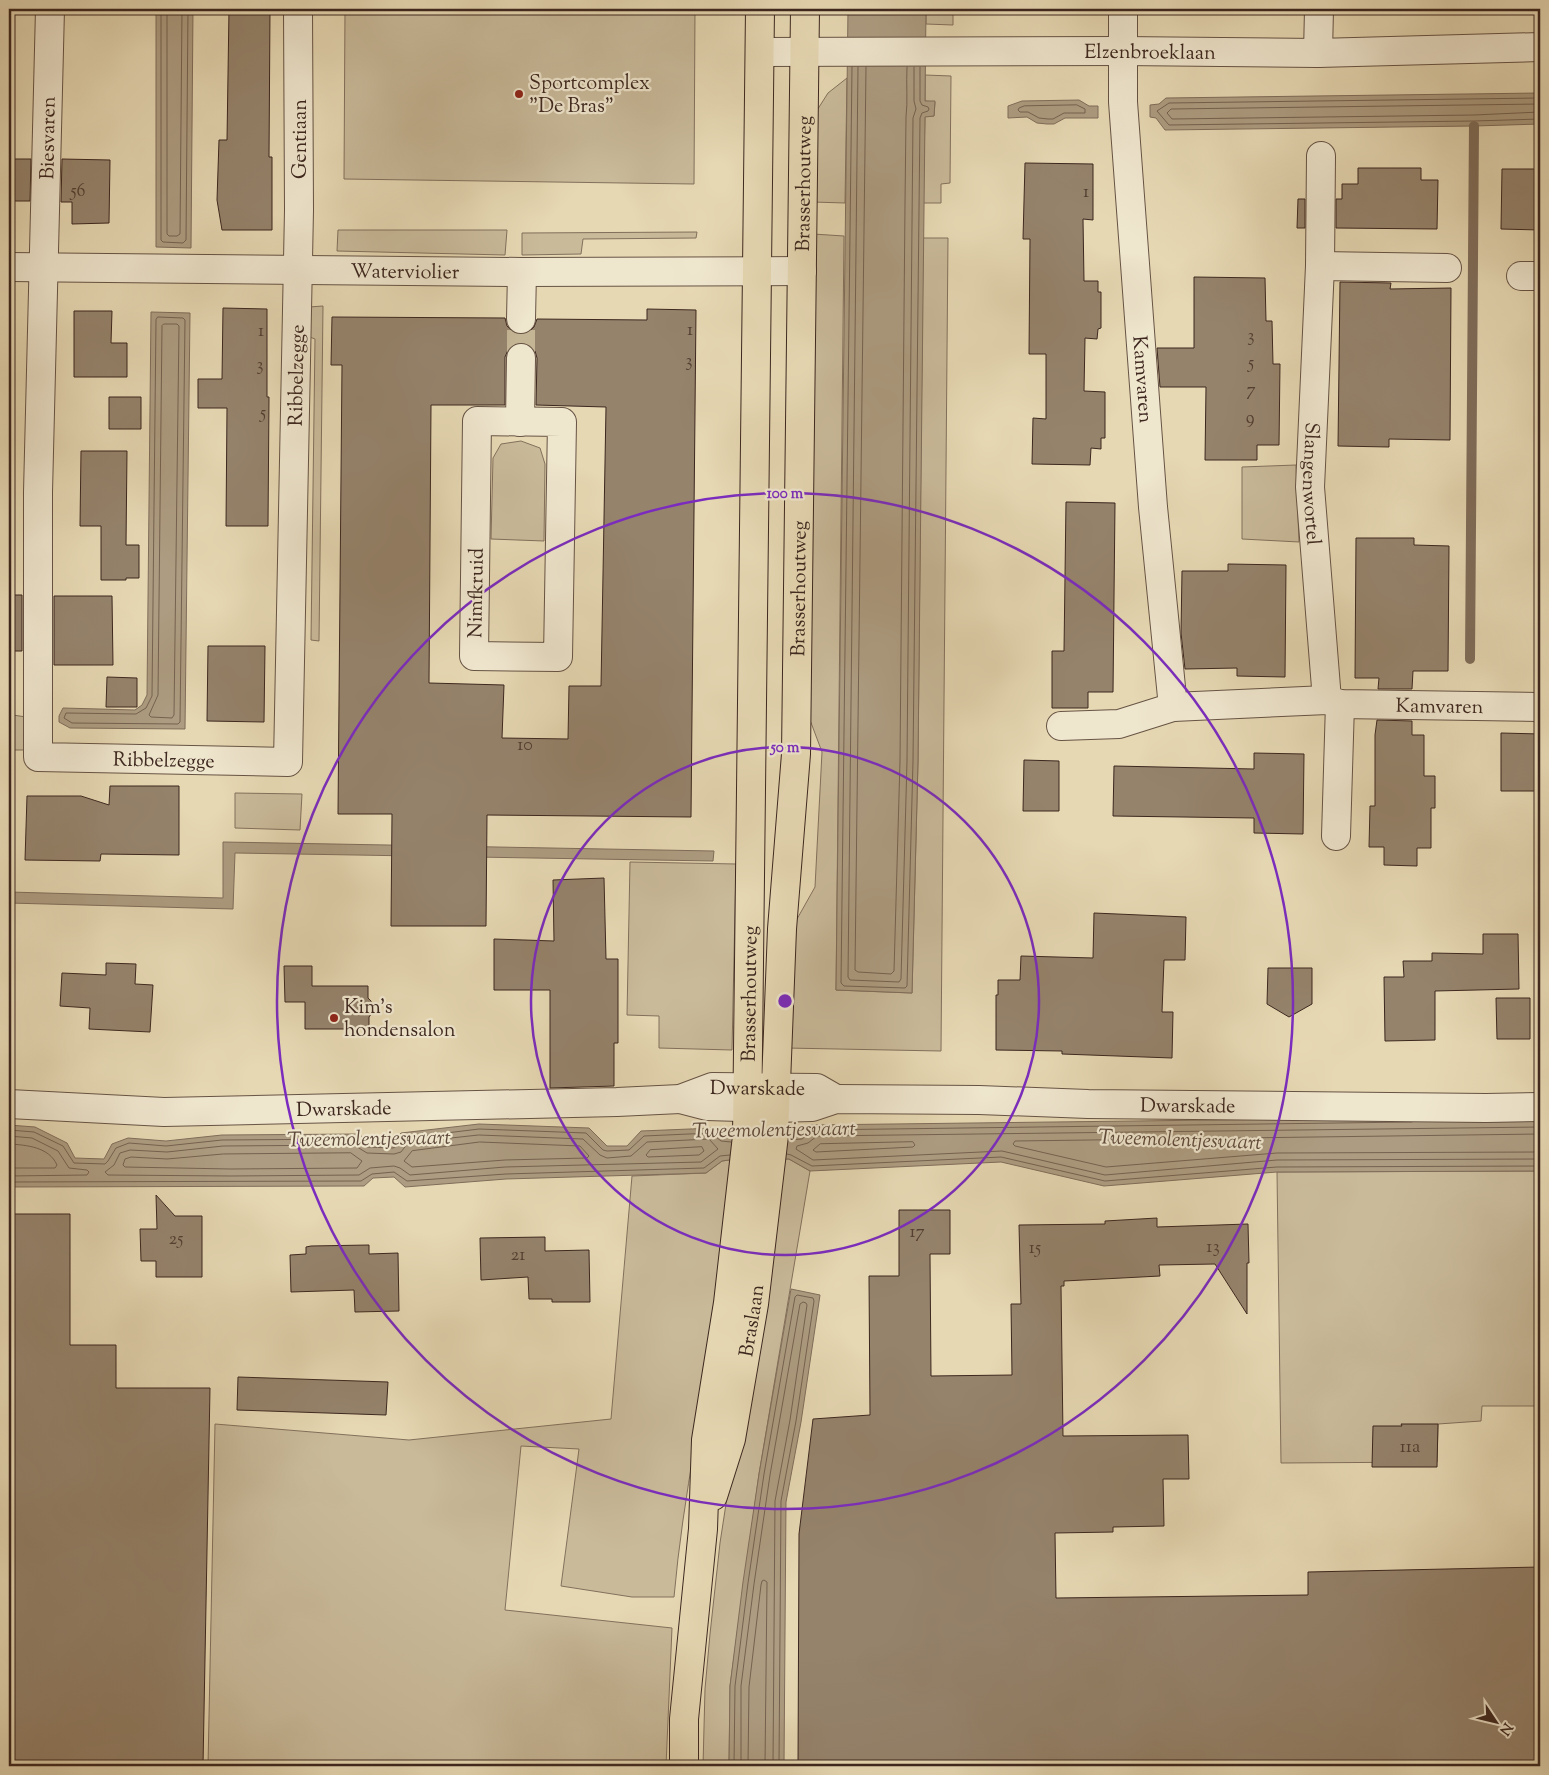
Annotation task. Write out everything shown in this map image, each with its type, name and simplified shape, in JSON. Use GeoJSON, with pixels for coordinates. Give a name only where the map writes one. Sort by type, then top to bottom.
{"type":"FeatureCollection","features":[{"type":"Feature","properties":{"kind":"main road","name":"Brasserhoutweg"},"geometry":{"type":"LineString","coordinates":[[748,1097],[760,9]]}},
{"type":"Feature","properties":{"kind":"main road","name":"Brasserhoutweg"},"geometry":{"type":"LineString","coordinates":[[775,1098],[782,929],[796,754],[805,9]]}},
{"type":"Feature","properties":{"kind":"main road","name":"Braslaan"},"geometry":{"type":"LineString","coordinates":[[684,1766],[684,1719],[703,1529],[731,1439],[754,1304],[759,1148],[748,1097]]}},
{"type":"Feature","properties":{"kind":"main road","name":"Braslaan"},"geometry":{"type":"LineString","coordinates":[[759,1148],[775,1098]]}},
{"type":"Feature","properties":{"kind":"street","name":"Biesvaren"},"geometry":{"type":"LineString","coordinates":[[44,267],[50,9]]}},
{"type":"Feature","properties":{"kind":"street","name":"Gentiaan"},"geometry":{"type":"LineString","coordinates":[[297,269],[299,210],[298,9]]}},
{"type":"Feature","properties":{"kind":"street","name":"Kamvaren"},"geometry":{"type":"LineString","coordinates":[[1123,9],[1123,102],[1153,508],[1172,708]]}},
{"type":"Feature","properties":{"kind":"street"},"geometry":{"type":"LineString","coordinates":[[1318,52],[1320,9]]}},
{"type":"Feature","properties":{"kind":"street","name":"Elzenbroeklaan"},"geometry":{"type":"LineString","coordinates":[[760,52],[1318,52],[1540,47]]}},
{"type":"Feature","properties":{"kind":"street","name":"Slangenwortel"},"geometry":{"type":"LineString","coordinates":[[1321,156],[1320,266],[1310,487],[1334,702]]}},
{"type":"Feature","properties":{"kind":"street"},"geometry":{"type":"LineString","coordinates":[[1320,266],[1447,268]]}},
{"type":"Feature","properties":{"kind":"street","name":"Ribbelzegge"},"geometry":{"type":"LineString","coordinates":[[44,267],[38,508],[38,757],[288,762],[297,269]]}},
{"type":"Feature","properties":{"kind":"street","name":"Waterviolier"},"geometry":{"type":"LineString","coordinates":[[9,268],[522,272],[802,271]]}},
{"type":"Feature","properties":{"kind":"street"},"geometry":{"type":"LineString","coordinates":[[521,319],[522,272]]}},
{"type":"Feature","properties":{"kind":"street"},"geometry":{"type":"LineString","coordinates":[[520,422],[521,358]]}},
{"type":"Feature","properties":{"kind":"street","name":"Nimfkruid"},"geometry":{"type":"LineString","coordinates":[[477,421],[520,422],[562,422],[558,657],[474,656],[477,421]]}},
{"type":"Feature","properties":{"kind":"street","name":"Kamvaren"},"geometry":{"type":"LineString","coordinates":[[1060,726],[1119,724],[1172,708],[1334,702],[1540,707]]}},
{"type":"Feature","properties":{"kind":"street"},"geometry":{"type":"LineString","coordinates":[[1334,702],[1336,836]]}},
{"type":"Feature","properties":{"kind":"street","name":"Dwarskade"},"geometry":{"type":"LineString","coordinates":[[9,1104],[164,1112],[617,1102],[680,1099],[712,1087],[748,1097],[775,1098],[812,1107],[836,1099],[980,1100],[1098,1104],[1540,1107]]}},
{"type":"Feature","properties":{"kind":"shaded area","name":"Sportcomplex \"De Bras\""},"geometry":{"type":"Polygon","coordinates":[[[345,9],[695,9],[694,184],[344,179],[345,9]]]}},
{"type":"Feature","properties":{"kind":"shaded area"},"geometry":{"type":"Polygon","coordinates":[[[926,9],[953,9],[953,25],[926,24],[926,9]]]}},
{"type":"Feature","properties":{"kind":"shaded area"},"geometry":{"type":"Polygon","coordinates":[[[925,75],[951,76],[950,183],[941,184],[941,203],[923,203],[925,116],[934,116],[935,102],[925,101],[925,75]]]}},
{"type":"Feature","properties":{"kind":"shaded area"},"geometry":{"type":"Polygon","coordinates":[[[847,78],[845,203],[813,202],[814,115],[828,93],[847,78]]]}},
{"type":"Feature","properties":{"kind":"shaded area"},"geometry":{"type":"Polygon","coordinates":[[[338,230],[507,230],[505,255],[337,251],[338,230]]]}},
{"type":"Feature","properties":{"kind":"shaded area"},"geometry":{"type":"Polygon","coordinates":[[[697,232],[696,238],[583,239],[581,254],[522,255],[522,233],[697,232]]]}},
{"type":"Feature","properties":{"kind":"shaded area"},"geometry":{"type":"Polygon","coordinates":[[[813,234],[844,236],[836,990],[912,993],[918,761],[923,238],[948,238],[941,1051],[786,1048],[788,935],[815,887],[822,752],[807,712],[813,234]]]}},
{"type":"Feature","properties":{"kind":"shaded area"},"geometry":{"type":"Polygon","coordinates":[[[323,306],[319,641],[311,640],[315,339],[307,336],[309,307],[323,306]]]}},
{"type":"Feature","properties":{"kind":"shaded area"},"geometry":{"type":"Polygon","coordinates":[[[521,441],[540,448],[545,464],[544,541],[491,539],[493,458],[501,444],[521,441]]]}},
{"type":"Feature","properties":{"kind":"shaded area"},"geometry":{"type":"Polygon","coordinates":[[[1296,465],[1299,542],[1242,539],[1242,467],[1296,465]]]}},
{"type":"Feature","properties":{"kind":"shaded area"},"geometry":{"type":"Polygon","coordinates":[[[13,715],[26,717],[27,750],[9,750],[9,722],[13,721],[13,715]]]}},
{"type":"Feature","properties":{"kind":"shaded area"},"geometry":{"type":"Polygon","coordinates":[[[235,793],[302,794],[300,830],[235,828],[235,793]]]}},
{"type":"Feature","properties":{"kind":"shaded area"},"geometry":{"type":"Polygon","coordinates":[[[630,862],[736,864],[732,1050],[659,1048],[659,1016],[627,1015],[630,862]]]}},
{"type":"Feature","properties":{"kind":"shaded area"},"geometry":{"type":"Polygon","coordinates":[[[736,1159],[727,1244],[683,1521],[674,1597],[632,1597],[561,1586],[579,1449],[521,1446],[505,1610],[672,1628],[666,1766],[208,1766],[215,1424],[409,1440],[611,1419],[632,1176],[706,1173],[722,1161],[736,1159]]]}},
{"type":"Feature","properties":{"kind":"shaded area"},"geometry":{"type":"Polygon","coordinates":[[[779,1159],[789,1159],[810,1171],[759,1474],[730,1686],[729,1766],[703,1766],[705,1689],[720,1543],[779,1159]]]}},
{"type":"Feature","properties":{"kind":"shaded area"},"geometry":{"type":"Polygon","coordinates":[[[1540,1171],[1540,1406],[1482,1406],[1481,1421],[1438,1424],[1437,1462],[1281,1463],[1277,1172],[1540,1171]]]}},
{"type":"Feature","properties":{"kind":"water"},"geometry":{"type":"Polygon","coordinates":[[[156,9],[193,9],[191,248],[156,247],[156,9]]]}},
{"type":"Feature","properties":{"kind":"water"},"geometry":{"type":"Polygon","coordinates":[[[848,9],[926,9],[925,101],[935,101],[934,116],[925,117],[918,761],[912,993],[836,990],[848,9]]]}},
{"type":"Feature","properties":{"kind":"water"},"geometry":{"type":"Polygon","coordinates":[[[1540,93],[1540,124],[1165,130],[1156,118],[1150,117],[1150,105],[1159,104],[1166,98],[1540,93]]]}},
{"type":"Feature","properties":{"kind":"water"},"geometry":{"type":"Polygon","coordinates":[[[1079,100],[1089,106],[1098,106],[1098,118],[1065,118],[1054,124],[1047,124],[1037,123],[1027,117],[1008,118],[1008,106],[1022,101],[1079,100]]]}},
{"type":"Feature","properties":{"kind":"water"},"geometry":{"type":"Polygon","coordinates":[[[151,312],[190,313],[185,729],[70,728],[59,722],[59,716],[63,708],[135,710],[142,705],[147,695],[151,312]]]}},
{"type":"Feature","properties":{"kind":"water"},"geometry":{"type":"Polygon","coordinates":[[[223,842],[714,851],[713,861],[235,853],[233,909],[9,903],[9,892],[223,898],[223,842]]]}},
{"type":"Feature","properties":{"kind":"water","name":"Tweemolentjesvaart"},"geometry":{"type":"Polygon","coordinates":[[[1540,1116],[1540,1171],[1277,1172],[1104,1186],[1001,1162],[810,1171],[789,1159],[736,1159],[722,1161],[706,1173],[506,1179],[405,1187],[394,1177],[373,1178],[364,1186],[9,1187],[9,1125],[35,1127],[67,1143],[75,1158],[104,1159],[112,1144],[128,1138],[166,1141],[222,1135],[359,1134],[368,1142],[393,1143],[401,1133],[479,1124],[589,1128],[607,1146],[627,1146],[641,1131],[714,1128],[724,1137],[799,1135],[811,1125],[1540,1116]]]}},
{"type":"Feature","properties":{"kind":"water"},"geometry":{"type":"Polygon","coordinates":[[[791,1289],[820,1295],[801,1422],[786,1502],[784,1766],[729,1766],[730,1686],[743,1582],[759,1474],[791,1289]]]}},
{"type":"Feature","properties":{"kind":"building"},"geometry":{"type":"Polygon","coordinates":[[[229,9],[270,9],[269,157],[272,157],[272,230],[222,230],[217,200],[219,140],[227,140],[229,9]]]}},
{"type":"Feature","properties":{"kind":"building"},"geometry":{"type":"Polygon","coordinates":[[[9,159],[31,159],[30,201],[9,201],[9,159]]]}},
{"type":"Feature","properties":{"kind":"building"},"geometry":{"type":"Polygon","coordinates":[[[62,159],[110,160],[109,223],[72,224],[72,202],[61,202],[62,159]]]}},
{"type":"Feature","properties":{"kind":"building"},"geometry":{"type":"Polygon","coordinates":[[[1025,163],[1093,164],[1093,220],[1083,219],[1084,281],[1098,281],[1098,292],[1101,292],[1101,328],[1098,329],[1097,339],[1085,338],[1084,391],[1105,392],[1105,438],[1101,438],[1101,449],[1091,448],[1090,465],[1032,464],[1033,418],[1046,419],[1046,354],[1029,354],[1030,239],[1023,239],[1025,163]]]}},
{"type":"Feature","properties":{"kind":"building"},"geometry":{"type":"Polygon","coordinates":[[[1358,168],[1421,168],[1421,180],[1438,180],[1437,229],[1336,228],[1336,199],[1342,199],[1342,184],[1358,184],[1358,168]]]}},
{"type":"Feature","properties":{"kind":"building"},"geometry":{"type":"Polygon","coordinates":[[[1502,169],[1540,169],[1540,230],[1501,229],[1502,169]]]}},
{"type":"Feature","properties":{"kind":"building"},"geometry":{"type":"Polygon","coordinates":[[[1298,199],[1305,199],[1305,228],[1297,228],[1298,199]]]}},
{"type":"Feature","properties":{"kind":"building"},"geometry":{"type":"Polygon","coordinates":[[[1194,277],[1265,278],[1266,321],[1272,321],[1273,364],[1280,364],[1279,445],[1257,445],[1257,460],[1205,460],[1206,387],[1160,387],[1157,348],[1194,348],[1194,277]]]}},
{"type":"Feature","properties":{"kind":"building"},"geometry":{"type":"Polygon","coordinates":[[[1340,282],[1391,283],[1390,289],[1451,288],[1450,440],[1389,439],[1389,447],[1338,446],[1340,282]]]}},
{"type":"Feature","properties":{"kind":"building"},"geometry":{"type":"Polygon","coordinates":[[[223,308],[267,309],[267,397],[269,397],[268,526],[226,526],[227,408],[198,408],[198,379],[222,379],[223,308]]]}},
{"type":"Feature","properties":{"kind":"building"},"geometry":{"type":"Polygon","coordinates":[[[647,309],[696,310],[691,817],[487,815],[486,926],[391,926],[392,814],[338,814],[342,365],[331,365],[332,317],[505,318],[507,326],[513,332],[521,335],[528,333],[534,327],[537,319],[647,320],[647,309]],[[522,342],[513,345],[505,357],[505,405],[431,405],[429,683],[504,685],[502,738],[568,739],[569,686],[601,686],[606,407],[536,405],[537,358],[535,351],[529,345],[522,342]]]}},
{"type":"Feature","properties":{"kind":"building"},"geometry":{"type":"Polygon","coordinates":[[[74,311],[112,311],[111,343],[127,343],[127,377],[74,377],[74,311]]]}},
{"type":"Feature","properties":{"kind":"building"},"geometry":{"type":"Polygon","coordinates":[[[109,397],[141,397],[141,429],[109,429],[109,397]]]}},
{"type":"Feature","properties":{"kind":"building"},"geometry":{"type":"Polygon","coordinates":[[[81,451],[127,451],[126,545],[139,545],[139,578],[101,580],[101,526],[80,526],[81,451]]]}},
{"type":"Feature","properties":{"kind":"building"},"geometry":{"type":"Polygon","coordinates":[[[1066,502],[1115,503],[1113,692],[1088,692],[1088,708],[1052,708],[1052,651],[1064,651],[1066,502]]]}},
{"type":"Feature","properties":{"kind":"building"},"geometry":{"type":"Polygon","coordinates":[[[1356,538],[1414,538],[1414,545],[1449,546],[1448,671],[1413,671],[1412,689],[1378,689],[1379,678],[1355,678],[1356,538]]]}},
{"type":"Feature","properties":{"kind":"building"},"geometry":{"type":"Polygon","coordinates":[[[1228,564],[1286,565],[1285,677],[1237,676],[1237,668],[1185,669],[1181,633],[1182,571],[1228,571],[1228,564]]]}},
{"type":"Feature","properties":{"kind":"building"},"geometry":{"type":"Polygon","coordinates":[[[9,595],[22,595],[22,651],[9,651],[9,595]]]}},
{"type":"Feature","properties":{"kind":"building"},"geometry":{"type":"Polygon","coordinates":[[[54,596],[112,596],[113,665],[54,665],[54,596]]]}},
{"type":"Feature","properties":{"kind":"building"},"geometry":{"type":"Polygon","coordinates":[[[208,646],[265,646],[264,722],[207,721],[208,646]]]}},
{"type":"Feature","properties":{"kind":"building"},"geometry":{"type":"Polygon","coordinates":[[[107,677],[137,678],[137,707],[106,707],[107,677]]]}},
{"type":"Feature","properties":{"kind":"building"},"geometry":{"type":"Polygon","coordinates":[[[1377,720],[1412,721],[1412,735],[1424,735],[1424,776],[1435,776],[1435,808],[1431,808],[1431,848],[1417,848],[1417,866],[1384,865],[1384,847],[1369,847],[1370,806],[1375,806],[1375,735],[1377,720]]]}},
{"type":"Feature","properties":{"kind":"building"},"geometry":{"type":"Polygon","coordinates":[[[1501,733],[1540,734],[1540,791],[1501,791],[1501,733]]]}},
{"type":"Feature","properties":{"kind":"building"},"geometry":{"type":"Polygon","coordinates":[[[1254,753],[1304,754],[1303,834],[1254,833],[1254,818],[1113,816],[1114,766],[1254,769],[1254,753]]]}},
{"type":"Feature","properties":{"kind":"building"},"geometry":{"type":"Polygon","coordinates":[[[1024,760],[1059,761],[1059,811],[1023,811],[1024,760]]]}},
{"type":"Feature","properties":{"kind":"building"},"geometry":{"type":"Polygon","coordinates":[[[110,786],[179,786],[179,855],[101,854],[100,861],[25,860],[27,796],[81,796],[109,805],[110,786]]]}},
{"type":"Feature","properties":{"kind":"building"},"geometry":{"type":"Polygon","coordinates":[[[604,878],[606,959],[618,959],[618,1043],[614,1043],[614,1086],[550,1088],[550,990],[494,990],[494,939],[554,941],[553,880],[604,878]]]}},
{"type":"Feature","properties":{"kind":"building"},"geometry":{"type":"Polygon","coordinates":[[[1094,913],[1186,917],[1185,960],[1164,960],[1162,1012],[1173,1012],[1172,1058],[1062,1054],[1062,1051],[996,1050],[996,995],[998,995],[998,980],[1020,980],[1021,956],[1093,958],[1094,913]]]}},
{"type":"Feature","properties":{"kind":"building"},"geometry":{"type":"Polygon","coordinates":[[[1483,934],[1518,934],[1519,989],[1435,991],[1435,1040],[1385,1041],[1384,977],[1404,977],[1403,961],[1432,961],[1432,953],[1483,954],[1483,934]]]}},
{"type":"Feature","properties":{"kind":"building"},"geometry":{"type":"Polygon","coordinates":[[[106,963],[136,964],[135,984],[153,985],[150,1032],[89,1029],[90,1008],[60,1006],[62,973],[106,975],[106,963]]]}},
{"type":"Feature","properties":{"kind":"building"},"geometry":{"type":"Polygon","coordinates":[[[284,966],[312,966],[312,986],[368,986],[368,998],[371,1001],[372,1013],[369,1017],[369,1029],[305,1029],[305,1002],[285,1002],[284,966]]]}},
{"type":"Feature","properties":{"kind":"building"},"geometry":{"type":"Polygon","coordinates":[[[1268,968],[1312,968],[1312,1004],[1289,1017],[1267,1004],[1268,968]]]}},
{"type":"Feature","properties":{"kind":"building"},"geometry":{"type":"Polygon","coordinates":[[[1496,998],[1530,998],[1530,1039],[1497,1039],[1496,998]]]}},
{"type":"Feature","properties":{"kind":"building"},"geometry":{"type":"Polygon","coordinates":[[[156,1195],[175,1216],[202,1216],[202,1277],[156,1277],[156,1261],[141,1261],[140,1229],[157,1229],[156,1195]]]}},
{"type":"Feature","properties":{"kind":"building"},"geometry":{"type":"Polygon","coordinates":[[[899,1210],[950,1210],[950,1254],[930,1254],[931,1376],[1012,1375],[1011,1304],[1021,1304],[1019,1225],[1105,1224],[1105,1221],[1157,1218],[1157,1227],[1248,1224],[1247,1314],[1215,1264],[1159,1265],[1160,1276],[1064,1281],[1064,1286],[1061,1286],[1063,1436],[1188,1435],[1189,1479],[1163,1479],[1164,1526],[1113,1527],[1113,1532],[1055,1533],[1056,1598],[1308,1595],[1308,1572],[1540,1567],[1540,1766],[798,1766],[799,1534],[813,1419],[870,1415],[869,1276],[899,1276],[899,1210]]]}},
{"type":"Feature","properties":{"kind":"building"},"geometry":{"type":"Polygon","coordinates":[[[9,1214],[70,1214],[70,1345],[116,1345],[116,1388],[210,1388],[203,1766],[9,1766],[9,1214]]]}},
{"type":"Feature","properties":{"kind":"building"},"geometry":{"type":"Polygon","coordinates":[[[545,1237],[545,1251],[589,1250],[590,1302],[552,1302],[552,1299],[529,1299],[528,1277],[481,1280],[480,1238],[545,1237]]]}},
{"type":"Feature","properties":{"kind":"building"},"geometry":{"type":"Polygon","coordinates":[[[369,1245],[369,1254],[398,1253],[399,1311],[355,1312],[354,1290],[291,1292],[290,1255],[306,1254],[306,1247],[311,1246],[369,1245]]]}},
{"type":"Feature","properties":{"kind":"building"},"geometry":{"type":"Polygon","coordinates":[[[238,1377],[388,1382],[386,1415],[237,1410],[238,1377]]]}},
{"type":"Feature","properties":{"kind":"building"},"geometry":{"type":"Polygon","coordinates":[[[1401,1424],[1438,1424],[1437,1467],[1372,1467],[1373,1426],[1402,1426],[1401,1424]]]}},
{"type":"Feature","properties":{"kind":"waterway"},"geometry":{"type":"LineString","coordinates":[[1470,659],[1474,126]]}},
{"type":"Feature","properties":{"kind":"tunnel"},"geometry":{"type":"LineString","coordinates":[[521,319],[521,358]]}},
{"type":"Feature","properties":{"kind":"place","name":"Sportcomplex \"De Bras\""},"geometry":{"type":"Point","coordinates":[519,94]}},
{"type":"Feature","properties":{"kind":"place","name":"Kim's hondensalon"},"geometry":{"type":"Point","coordinates":[334,1018]}}]}
